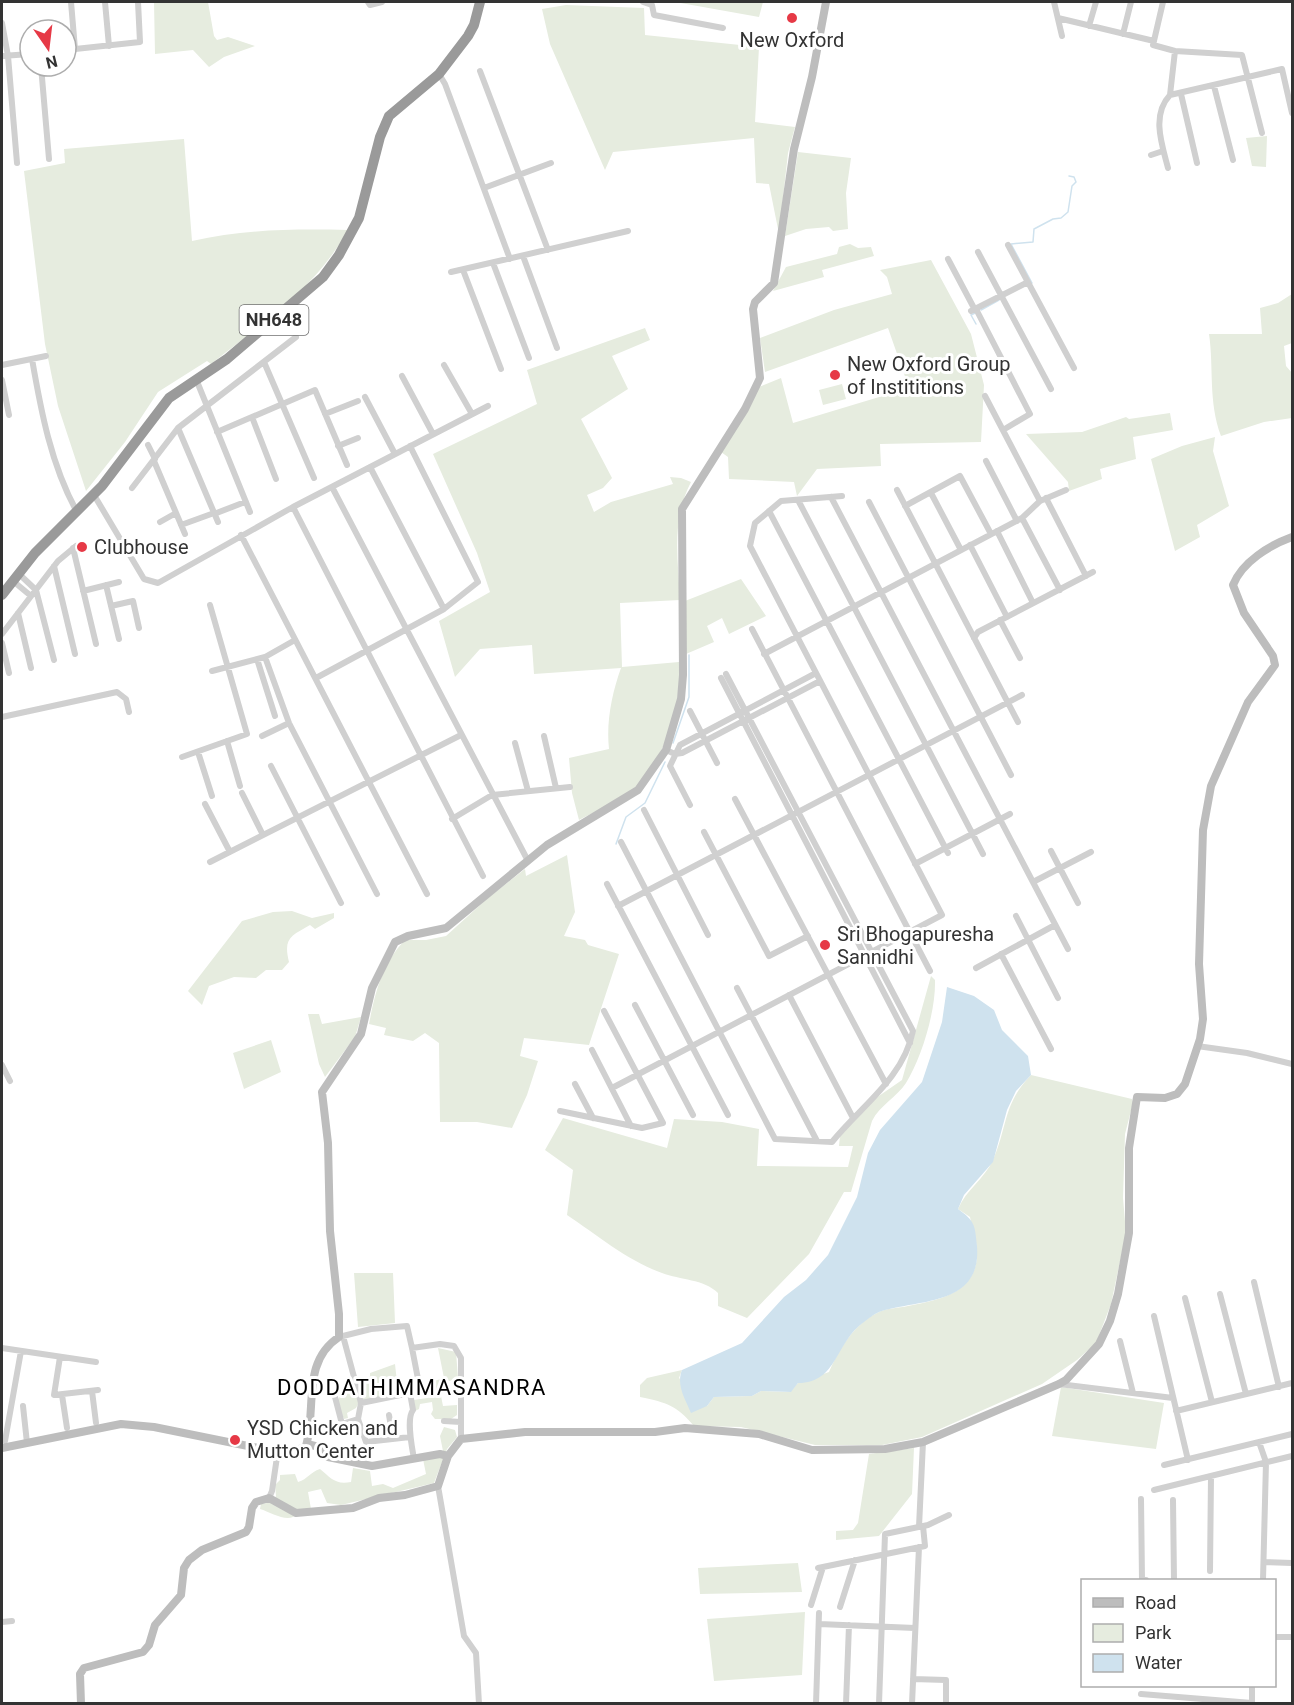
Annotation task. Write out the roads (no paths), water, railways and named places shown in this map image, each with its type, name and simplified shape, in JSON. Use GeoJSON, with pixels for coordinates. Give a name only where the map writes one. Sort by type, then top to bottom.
{"type":"FeatureCollection","features":[{"type":"Feature","properties":{"kind":"highway","name":"NH648"},"geometry":{"type":"LineString","coordinates":[[2,595],[15,577],[94,495],[162,406],[196,379],[227,359],[323,277],[339,255],[359,218],[380,137],[389,116],[439,74],[468,36],[474,25],[480,2]]}},
{"type":"Feature","properties":{"kind":"street"},"geometry":{"type":"LineString","coordinates":[[71,2],[72,18]]}},
{"type":"Feature","properties":{"kind":"street"},"geometry":{"type":"LineString","coordinates":[[105,2],[109,46]]}},
{"type":"Feature","properties":{"kind":"street"},"geometry":{"type":"LineString","coordinates":[[78,49],[141,42],[138,2]]}},
{"type":"Feature","properties":{"kind":"street"},"geometry":{"type":"LineString","coordinates":[[368,2],[370,5],[382,2]]}},
{"type":"Feature","properties":{"kind":"street"},"geometry":{"type":"LineString","coordinates":[[643,2],[651,5],[654,15],[723,28]]}},
{"type":"Feature","properties":{"kind":"street"},"geometry":{"type":"LineString","coordinates":[[410,1437],[366,1442],[358,1419],[361,1403],[341,1336],[330,1231],[328,1143],[322,1092],[361,1034],[372,988],[395,942],[408,936],[446,928],[527,860],[590,816],[638,790],[666,750],[681,699],[683,675],[682,508],[745,408],[760,378],[753,309],[755,302],[774,283],[794,149],[812,78],[826,2]]}},
{"type":"Feature","properties":{"kind":"street"},"geometry":{"type":"LineString","coordinates":[[1054,2],[1062,36]]}},
{"type":"Feature","properties":{"kind":"street"},"geometry":{"type":"LineString","coordinates":[[1089,26],[1096,2]]}},
{"type":"Feature","properties":{"kind":"street"},"geometry":{"type":"LineString","coordinates":[[1123,34],[1131,2]]}},
{"type":"Feature","properties":{"kind":"street"},"geometry":{"type":"LineString","coordinates":[[1163,2],[1153,45],[1175,51],[1242,55],[1262,133]]}},
{"type":"Feature","properties":{"kind":"street"},"geometry":{"type":"LineString","coordinates":[[1058,18],[1154,41]]}},
{"type":"Feature","properties":{"kind":"street"},"geometry":{"type":"LineString","coordinates":[[2,23],[17,163]]}},
{"type":"Feature","properties":{"kind":"street"},"geometry":{"type":"LineString","coordinates":[[1168,168],[1158,132],[1166,100],[1170,95],[1175,51]]}},
{"type":"Feature","properties":{"kind":"street"},"geometry":{"type":"LineString","coordinates":[[1170,95],[1282,69],[1293,112]]}},
{"type":"Feature","properties":{"kind":"street"},"geometry":{"type":"LineString","coordinates":[[480,71],[548,250]]}},
{"type":"Feature","properties":{"kind":"street"},"geometry":{"type":"LineString","coordinates":[[439,74],[445,84],[510,259]]}},
{"type":"Feature","properties":{"kind":"street"},"geometry":{"type":"LineString","coordinates":[[42,78],[49,159]]}},
{"type":"Feature","properties":{"kind":"street"},"geometry":{"type":"LineString","coordinates":[[1214,86],[1233,160]]}},
{"type":"Feature","properties":{"kind":"street"},"geometry":{"type":"LineString","coordinates":[[1181,94],[1197,163]]}},
{"type":"Feature","properties":{"kind":"street"},"geometry":{"type":"LineString","coordinates":[[1150,155],[1163,151]]}},
{"type":"Feature","properties":{"kind":"street"},"geometry":{"type":"LineString","coordinates":[[484,188],[551,163]]}},
{"type":"Feature","properties":{"kind":"street"},"geometry":{"type":"LineString","coordinates":[[451,272],[628,231]]}},
{"type":"Feature","properties":{"kind":"street"},"geometry":{"type":"LineString","coordinates":[[1008,245],[1074,368]]}},
{"type":"Feature","properties":{"kind":"street"},"geometry":{"type":"LineString","coordinates":[[978,252],[1051,389]]}},
{"type":"Feature","properties":{"kind":"street"},"geometry":{"type":"LineString","coordinates":[[523,256],[557,348]]}},
{"type":"Feature","properties":{"kind":"street"},"geometry":{"type":"LineString","coordinates":[[948,259],[1030,414],[1003,430]]}},
{"type":"Feature","properties":{"kind":"street"},"geometry":{"type":"LineString","coordinates":[[493,263],[528,358]]}},
{"type":"Feature","properties":{"kind":"street"},"geometry":{"type":"LineString","coordinates":[[463,270],[501,369]]}},
{"type":"Feature","properties":{"kind":"street"},"geometry":{"type":"LineString","coordinates":[[974,310],[1028,282]]}},
{"type":"Feature","properties":{"kind":"street"},"geometry":{"type":"LineString","coordinates":[[132,488],[178,428],[296,337]]}},
{"type":"Feature","properties":{"kind":"street"},"geometry":{"type":"LineString","coordinates":[[2,365],[46,356]]}},
{"type":"Feature","properties":{"kind":"street"},"geometry":{"type":"LineString","coordinates":[[32,359],[48,436],[65,492],[77,512]]}},
{"type":"Feature","properties":{"kind":"street"},"geometry":{"type":"LineString","coordinates":[[264,362],[314,478]]}},
{"type":"Feature","properties":{"kind":"street"},"geometry":{"type":"LineString","coordinates":[[444,365],[472,414]]}},
{"type":"Feature","properties":{"kind":"street"},"geometry":{"type":"LineString","coordinates":[[402,376],[433,434]]}},
{"type":"Feature","properties":{"kind":"street"},"geometry":{"type":"LineString","coordinates":[[196,379],[250,512]]}},
{"type":"Feature","properties":{"kind":"street"},"geometry":{"type":"LineString","coordinates":[[2,380],[9,415]]}},
{"type":"Feature","properties":{"kind":"street"},"geometry":{"type":"LineString","coordinates":[[217,432],[315,390],[347,465]]}},
{"type":"Feature","properties":{"kind":"street"},"geometry":{"type":"LineString","coordinates":[[974,638],[978,632],[1090,574],[1043,499],[985,396]]}},
{"type":"Feature","properties":{"kind":"street"},"geometry":{"type":"LineString","coordinates":[[365,397],[395,454]]}},
{"type":"Feature","properties":{"kind":"street"},"geometry":{"type":"LineString","coordinates":[[325,414],[358,401]]}},
{"type":"Feature","properties":{"kind":"street"},"geometry":{"type":"LineString","coordinates":[[94,495],[144,579],[150,583],[158,583],[292,507],[488,406]]}},
{"type":"Feature","properties":{"kind":"street"},"geometry":{"type":"LineString","coordinates":[[252,417],[276,479]]}},
{"type":"Feature","properties":{"kind":"street"},"geometry":{"type":"LineString","coordinates":[[178,428],[218,522]]}},
{"type":"Feature","properties":{"kind":"street"},"geometry":{"type":"LineString","coordinates":[[338,446],[358,438]]}},
{"type":"Feature","properties":{"kind":"street"},"geometry":{"type":"LineString","coordinates":[[148,445],[185,534]]}},
{"type":"Feature","properties":{"kind":"street"},"geometry":{"type":"LineString","coordinates":[[316,678],[444,609],[478,582],[410,446]]}},
{"type":"Feature","properties":{"kind":"street"},"geometry":{"type":"LineString","coordinates":[[986,461],[1060,590]]}},
{"type":"Feature","properties":{"kind":"street"},"geometry":{"type":"LineString","coordinates":[[370,467],[444,609]]}},
{"type":"Feature","properties":{"kind":"street"},"geometry":{"type":"LineString","coordinates":[[905,506],[960,476],[1033,603]]}},
{"type":"Feature","properties":{"kind":"street"},"geometry":{"type":"LineString","coordinates":[[332,487],[527,860]]}},
{"type":"Feature","properties":{"kind":"street"},"geometry":{"type":"LineString","coordinates":[[897,490],[1018,722]]}},
{"type":"Feature","properties":{"kind":"street"},"geometry":{"type":"LineString","coordinates":[[764,654],[994,533],[1019,519],[1043,499],[1066,490]]}},
{"type":"Feature","properties":{"kind":"street"},"geometry":{"type":"LineString","coordinates":[[931,493],[961,550]]}},
{"type":"Feature","properties":{"kind":"street"},"geometry":{"type":"LineString","coordinates":[[612,1088],[942,915],[750,546],[755,523],[781,501],[842,496]]}},
{"type":"Feature","properties":{"kind":"street"},"geometry":{"type":"LineString","coordinates":[[831,497],[1068,949]]}},
{"type":"Feature","properties":{"kind":"street"},"geometry":{"type":"LineString","coordinates":[[798,500],[983,854]]}},
{"type":"Feature","properties":{"kind":"street"},"geometry":{"type":"LineString","coordinates":[[181,525],[246,501]]}},
{"type":"Feature","properties":{"kind":"street"},"geometry":{"type":"LineString","coordinates":[[869,502],[1011,775]]}},
{"type":"Feature","properties":{"kind":"street"},"geometry":{"type":"LineString","coordinates":[[292,507],[483,876]]}},
{"type":"Feature","properties":{"kind":"street"},"geometry":{"type":"LineString","coordinates":[[770,511],[947,850]]}},
{"type":"Feature","properties":{"kind":"street"},"geometry":{"type":"LineString","coordinates":[[159,522],[176,513]]}},
{"type":"Feature","properties":{"kind":"street"},"geometry":{"type":"LineString","coordinates":[[241,535],[427,894]]}},
{"type":"Feature","properties":{"kind":"street"},"geometry":{"type":"LineString","coordinates":[[461,1439],[525,1432],[655,1432],[685,1428],[759,1434],[812,1450],[885,1449],[923,1442],[1066,1380],[1099,1344],[1110,1321],[1118,1294],[1130,1233],[1129,1148],[1137,1097],[1166,1098],[1177,1094],[1185,1084],[1203,1019],[1199,952],[1203,830],[1211,786],[1248,702],[1275,665],[1273,656],[1244,613],[1233,585],[1240,572],[1269,547],[1293,537]]}},
{"type":"Feature","properties":{"kind":"street"},"geometry":{"type":"LineString","coordinates":[[970,545],[1020,658]]}},
{"type":"Feature","properties":{"kind":"street"},"geometry":{"type":"LineString","coordinates":[[2,634],[54,566],[74,547],[96,644]]}},
{"type":"Feature","properties":{"kind":"street"},"geometry":{"type":"LineString","coordinates":[[54,566],[75,654]]}},
{"type":"Feature","properties":{"kind":"street"},"geometry":{"type":"LineString","coordinates":[[15,577],[36,590],[54,660]]}},
{"type":"Feature","properties":{"kind":"street"},"geometry":{"type":"LineString","coordinates":[[15,577],[31,596]]}},
{"type":"Feature","properties":{"kind":"street"},"geometry":{"type":"LineString","coordinates":[[83,591],[119,582]]}},
{"type":"Feature","properties":{"kind":"street"},"geometry":{"type":"LineString","coordinates":[[106,585],[119,639]]}},
{"type":"Feature","properties":{"kind":"street"},"geometry":{"type":"LineString","coordinates":[[111,606],[133,601],[139,628]]}},
{"type":"Feature","properties":{"kind":"street"},"geometry":{"type":"LineString","coordinates":[[182,757],[247,734],[210,605]]}},
{"type":"Feature","properties":{"kind":"street"},"geometry":{"type":"LineString","coordinates":[[18,613],[31,668]]}},
{"type":"Feature","properties":{"kind":"street"},"geometry":{"type":"LineString","coordinates":[[752,629],[930,971]]}},
{"type":"Feature","properties":{"kind":"street"},"geometry":{"type":"LineString","coordinates":[[213,671],[265,657],[295,640]]}},
{"type":"Feature","properties":{"kind":"street"},"geometry":{"type":"LineString","coordinates":[[2,643],[9,673]]}},
{"type":"Feature","properties":{"kind":"street"},"geometry":{"type":"LineString","coordinates":[[265,657],[289,723],[377,894]]}},
{"type":"Feature","properties":{"kind":"street"},"geometry":{"type":"LineString","coordinates":[[257,659],[275,716]]}},
{"type":"Feature","properties":{"kind":"street"},"geometry":{"type":"LineString","coordinates":[[690,805],[670,766],[675,754],[742,712],[816,674]]}},
{"type":"Feature","properties":{"kind":"street"},"geometry":{"type":"LineString","coordinates":[[724,676],[911,1044]]}},
{"type":"Feature","properties":{"kind":"street"},"geometry":{"type":"LineString","coordinates":[[704,737],[746,719],[820,681]]}},
{"type":"Feature","properties":{"kind":"street"},"geometry":{"type":"LineString","coordinates":[[2,717],[117,692],[126,699],[129,711]]}},
{"type":"Feature","properties":{"kind":"street"},"geometry":{"type":"LineString","coordinates":[[618,906],[1022,695]]}},
{"type":"Feature","properties":{"kind":"street"},"geometry":{"type":"LineString","coordinates":[[690,711],[717,763]]}},
{"type":"Feature","properties":{"kind":"street"},"geometry":{"type":"LineString","coordinates":[[262,736],[289,723]]}},
{"type":"Feature","properties":{"kind":"street"},"geometry":{"type":"LineString","coordinates":[[210,862],[461,735]]}},
{"type":"Feature","properties":{"kind":"street"},"geometry":{"type":"LineString","coordinates":[[544,736],[556,788]]}},
{"type":"Feature","properties":{"kind":"street"},"geometry":{"type":"LineString","coordinates":[[226,741],[241,790],[263,835]]}},
{"type":"Feature","properties":{"kind":"street"},"geometry":{"type":"LineString","coordinates":[[515,743],[528,790]]}},
{"type":"Feature","properties":{"kind":"street"},"geometry":{"type":"LineString","coordinates":[[666,750],[675,754]]}},
{"type":"Feature","properties":{"kind":"street"},"geometry":{"type":"LineString","coordinates":[[198,752],[212,796]]}},
{"type":"Feature","properties":{"kind":"street"},"geometry":{"type":"LineString","coordinates":[[270,766],[341,903]]}},
{"type":"Feature","properties":{"kind":"street"},"geometry":{"type":"LineString","coordinates":[[452,819],[492,795],[570,787]]}},
{"type":"Feature","properties":{"kind":"street"},"geometry":{"type":"LineString","coordinates":[[735,799],[886,1084]]}},
{"type":"Feature","properties":{"kind":"street"},"geometry":{"type":"LineString","coordinates":[[205,804],[230,852]]}},
{"type":"Feature","properties":{"kind":"street"},"geometry":{"type":"LineString","coordinates":[[644,810],[708,935]]}},
{"type":"Feature","properties":{"kind":"street"},"geometry":{"type":"LineString","coordinates":[[621,842],[775,1139],[832,1142],[852,1116],[894,1075],[911,1044],[914,1031],[795,814]]}},
{"type":"Feature","properties":{"kind":"street"},"geometry":{"type":"LineString","coordinates":[[915,864],[947,850],[1010,814]]}},
{"type":"Feature","properties":{"kind":"street"},"geometry":{"type":"LineString","coordinates":[[704,832],[769,956],[808,936]]}},
{"type":"Feature","properties":{"kind":"street"},"geometry":{"type":"LineString","coordinates":[[1051,851],[1078,903]]}},
{"type":"Feature","properties":{"kind":"street"},"geometry":{"type":"LineString","coordinates":[[1033,882],[1091,852]]}},
{"type":"Feature","properties":{"kind":"street"},"geometry":{"type":"LineString","coordinates":[[607,884],[728,1115]]}},
{"type":"Feature","properties":{"kind":"street"},"geometry":{"type":"LineString","coordinates":[[1016,916],[1058,999]]}},
{"type":"Feature","properties":{"kind":"street"},"geometry":{"type":"LineString","coordinates":[[976,968],[1055,925]]}},
{"type":"Feature","properties":{"kind":"street"},"geometry":{"type":"LineString","coordinates":[[1001,954],[1051,1049]]}},
{"type":"Feature","properties":{"kind":"street"},"geometry":{"type":"LineString","coordinates":[[738,988],[817,1141]]}},
{"type":"Feature","properties":{"kind":"street"},"geometry":{"type":"LineString","coordinates":[[789,995],[852,1116]]}},
{"type":"Feature","properties":{"kind":"street"},"geometry":{"type":"LineString","coordinates":[[635,1005],[693,1115]]}},
{"type":"Feature","properties":{"kind":"street"},"geometry":{"type":"LineString","coordinates":[[560,1112],[642,1128],[663,1123],[604,1011]]}},
{"type":"Feature","properties":{"kind":"street"},"geometry":{"type":"LineString","coordinates":[[1197,1046],[1247,1053],[1293,1064]]}},
{"type":"Feature","properties":{"kind":"street"},"geometry":{"type":"LineString","coordinates":[[592,1050],[631,1126]]}},
{"type":"Feature","properties":{"kind":"street"},"geometry":{"type":"LineString","coordinates":[[2,1065],[10,1081]]}},
{"type":"Feature","properties":{"kind":"street"},"geometry":{"type":"LineString","coordinates":[[575,1084],[592,1118]]}},
{"type":"Feature","properties":{"kind":"street"},"geometry":{"type":"LineString","coordinates":[[1254,1282],[1279,1386]]}},
{"type":"Feature","properties":{"kind":"street"},"geometry":{"type":"LineString","coordinates":[[1220,1294],[1246,1394]]}},
{"type":"Feature","properties":{"kind":"street"},"geometry":{"type":"LineString","coordinates":[[1185,1298],[1212,1402]]}},
{"type":"Feature","properties":{"kind":"street"},"geometry":{"type":"LineString","coordinates":[[1154,1316],[1188,1460]]}},
{"type":"Feature","properties":{"kind":"street"},"geometry":{"type":"LineString","coordinates":[[306,1446],[316,1364],[327,1346],[341,1336],[371,1329],[407,1326],[418,1379],[413,1383],[411,1393],[413,1410],[410,1414],[410,1437],[414,1459]]}},
{"type":"Feature","properties":{"kind":"street"},"geometry":{"type":"LineString","coordinates":[[1120,1341],[1133,1393]]}},
{"type":"Feature","properties":{"kind":"street"},"geometry":{"type":"LineString","coordinates":[[412,1348],[440,1344],[454,1346],[459,1351],[461,1439],[448,1456],[438,1486],[464,1636],[477,1659],[479,1704]]}},
{"type":"Feature","properties":{"kind":"street"},"geometry":{"type":"LineString","coordinates":[[2,1348],[96,1362]]}},
{"type":"Feature","properties":{"kind":"street"},"geometry":{"type":"LineString","coordinates":[[21,1351],[3,1444],[27,1443],[121,1424],[154,1426],[224,1443],[278,1450],[296,1450],[306,1446],[319,1447],[328,1457],[372,1466],[440,1454],[448,1456]]}},
{"type":"Feature","properties":{"kind":"street"},"geometry":{"type":"LineString","coordinates":[[60,1357],[53,1394],[62,1395],[95,1390],[96,1423]]}},
{"type":"Feature","properties":{"kind":"street"},"geometry":{"type":"LineString","coordinates":[[1176,1411],[1293,1383]]}},
{"type":"Feature","properties":{"kind":"street"},"geometry":{"type":"LineString","coordinates":[[1059,1384],[1173,1398]]}},
{"type":"Feature","properties":{"kind":"street"},"geometry":{"type":"LineString","coordinates":[[361,1403],[411,1393]]}},
{"type":"Feature","properties":{"kind":"street"},"geometry":{"type":"LineString","coordinates":[[62,1395],[67,1428]]}},
{"type":"Feature","properties":{"kind":"street"},"geometry":{"type":"LineString","coordinates":[[335,1397],[342,1424],[358,1419]]}},
{"type":"Feature","properties":{"kind":"street"},"geometry":{"type":"LineString","coordinates":[[22,1407],[27,1443]]}},
{"type":"Feature","properties":{"kind":"street"},"geometry":{"type":"LineString","coordinates":[[389,1415],[393,1439]]}},
{"type":"Feature","properties":{"kind":"street"},"geometry":{"type":"LineString","coordinates":[[444,1421],[461,1422]]}},
{"type":"Feature","properties":{"kind":"street"},"geometry":{"type":"LineString","coordinates":[[1164,1465],[1293,1434]]}},
{"type":"Feature","properties":{"kind":"street"},"geometry":{"type":"LineString","coordinates":[[811,1605],[820,1568],[925,1546],[921,1526],[923,1442]]}},
{"type":"Feature","properties":{"kind":"street"},"geometry":{"type":"LineString","coordinates":[[1259,1442],[1266,1462],[1263,1579]]}},
{"type":"Feature","properties":{"kind":"street"},"geometry":{"type":"LineString","coordinates":[[81,1704],[80,1674],[84,1668],[143,1652],[149,1645],[155,1625],[181,1595],[182,1578],[189,1560],[202,1550],[246,1532],[252,1508],[256,1502],[268,1498],[272,1491],[278,1450]]}},
{"type":"Feature","properties":{"kind":"street"},"geometry":{"type":"LineString","coordinates":[[1154,1490],[1293,1456]]}},
{"type":"Feature","properties":{"kind":"street"},"geometry":{"type":"LineString","coordinates":[[1210,1570],[1211,1476]]}},
{"type":"Feature","properties":{"kind":"street"},"geometry":{"type":"LineString","coordinates":[[268,1498],[296,1513],[352,1508],[379,1498],[405,1495],[438,1486]]}},
{"type":"Feature","properties":{"kind":"street"},"geometry":{"type":"LineString","coordinates":[[1140,1499],[1142,1579]]}},
{"type":"Feature","properties":{"kind":"street"},"geometry":{"type":"LineString","coordinates":[[1173,1500],[1174,1579]]}},
{"type":"Feature","properties":{"kind":"street"},"geometry":{"type":"LineString","coordinates":[[879,1704],[885,1534],[921,1526],[949,1515]]}},
{"type":"Feature","properties":{"kind":"street"},"geometry":{"type":"LineString","coordinates":[[912,1704],[919,1547]]}},
{"type":"Feature","properties":{"kind":"street"},"geometry":{"type":"LineString","coordinates":[[840,1607],[855,1560]]}},
{"type":"Feature","properties":{"kind":"street"},"geometry":{"type":"LineString","coordinates":[[1264,1563],[1293,1563]]}},
{"type":"Feature","properties":{"kind":"street"},"geometry":{"type":"LineString","coordinates":[[816,1704],[819,1613]]}},
{"type":"Feature","properties":{"kind":"street"},"geometry":{"type":"LineString","coordinates":[[2,1622],[12,1621]]}},
{"type":"Feature","properties":{"kind":"street"},"geometry":{"type":"LineString","coordinates":[[819,1624],[915,1628]]}},
{"type":"Feature","properties":{"kind":"street"},"geometry":{"type":"LineString","coordinates":[[846,1704],[849,1625]]}},
{"type":"Feature","properties":{"kind":"street"},"geometry":{"type":"LineString","coordinates":[[1276,1637],[1293,1637]]}},
{"type":"Feature","properties":{"kind":"street"},"geometry":{"type":"LineString","coordinates":[[913,1679],[946,1680],[946,1704]]}},
{"type":"Feature","properties":{"kind":"street"},"geometry":{"type":"LineString","coordinates":[[1141,1694],[1183,1700],[1252,1703],[1252,1687]]}},
{"type":"Feature","properties":{"kind":"street"},"geometry":{"type":"LineString","coordinates":[[1148,1704],[1149,1694]]}},
{"type":"Feature","properties":{"kind":"water"},"geometry":{"type":"Polygon","coordinates":[[[947,987],[974,996],[994,1010],[1002,1030],[1028,1056],[1031,1075],[1016,1091],[1007,1110],[993,1162],[964,1195],[958,1209],[971,1220],[976,1233],[976,1266],[969,1280],[958,1290],[944,1297],[875,1314],[854,1330],[829,1369],[811,1381],[798,1383],[791,1392],[761,1391],[752,1396],[714,1397],[707,1406],[691,1413],[681,1387],[682,1370],[742,1343],[784,1297],[806,1280],[828,1255],[857,1197],[868,1153],[880,1130],[922,1082],[942,1022],[947,987]]]}},
{"type":"Feature","properties":{"kind":"waterway"},"geometry":{"type":"LineString","coordinates":[[1032,283],[1011,244],[1033,242],[1034,229],[1053,219],[1061,218],[1068,212],[1072,186],[1076,182],[1074,177],[1069,176]]}},
{"type":"Feature","properties":{"kind":"waterway"},"geometry":{"type":"LineString","coordinates":[[981,310],[999,300]]}},
{"type":"Feature","properties":{"kind":"waterway"},"geometry":{"type":"LineString","coordinates":[[975,313],[971,315],[976,324]]}},
{"type":"Feature","properties":{"kind":"waterway"},"geometry":{"type":"LineString","coordinates":[[673,743],[689,697],[689,655]]}},
{"type":"Feature","properties":{"kind":"waterway"},"geometry":{"type":"LineString","coordinates":[[616,844],[626,817],[645,803],[665,762]]}},
{"type":"Feature","properties":{"kind":"place","name":"New Oxford"},"geometry":{"type":"Point","coordinates":[792,18]}},
{"type":"Feature","properties":{"kind":"place","name":"New Oxford Group of Instititions"},"geometry":{"type":"Point","coordinates":[835,375]}},
{"type":"Feature","properties":{"kind":"place","name":"Clubhouse"},"geometry":{"type":"Point","coordinates":[82,547]}},
{"type":"Feature","properties":{"kind":"place","name":"Sri Bhogapuresha Sannidhi"},"geometry":{"type":"Point","coordinates":[825,945]}},
{"type":"Feature","properties":{"kind":"place","name":"YSD Chicken and Mutton Center"},"geometry":{"type":"Point","coordinates":[235,1440]}},
{"type":"Feature","properties":{"kind":"district","name":"DODDATHIMMASANDRA"},"geometry":{"type":"Point","coordinates":[412,1387]}}]}
